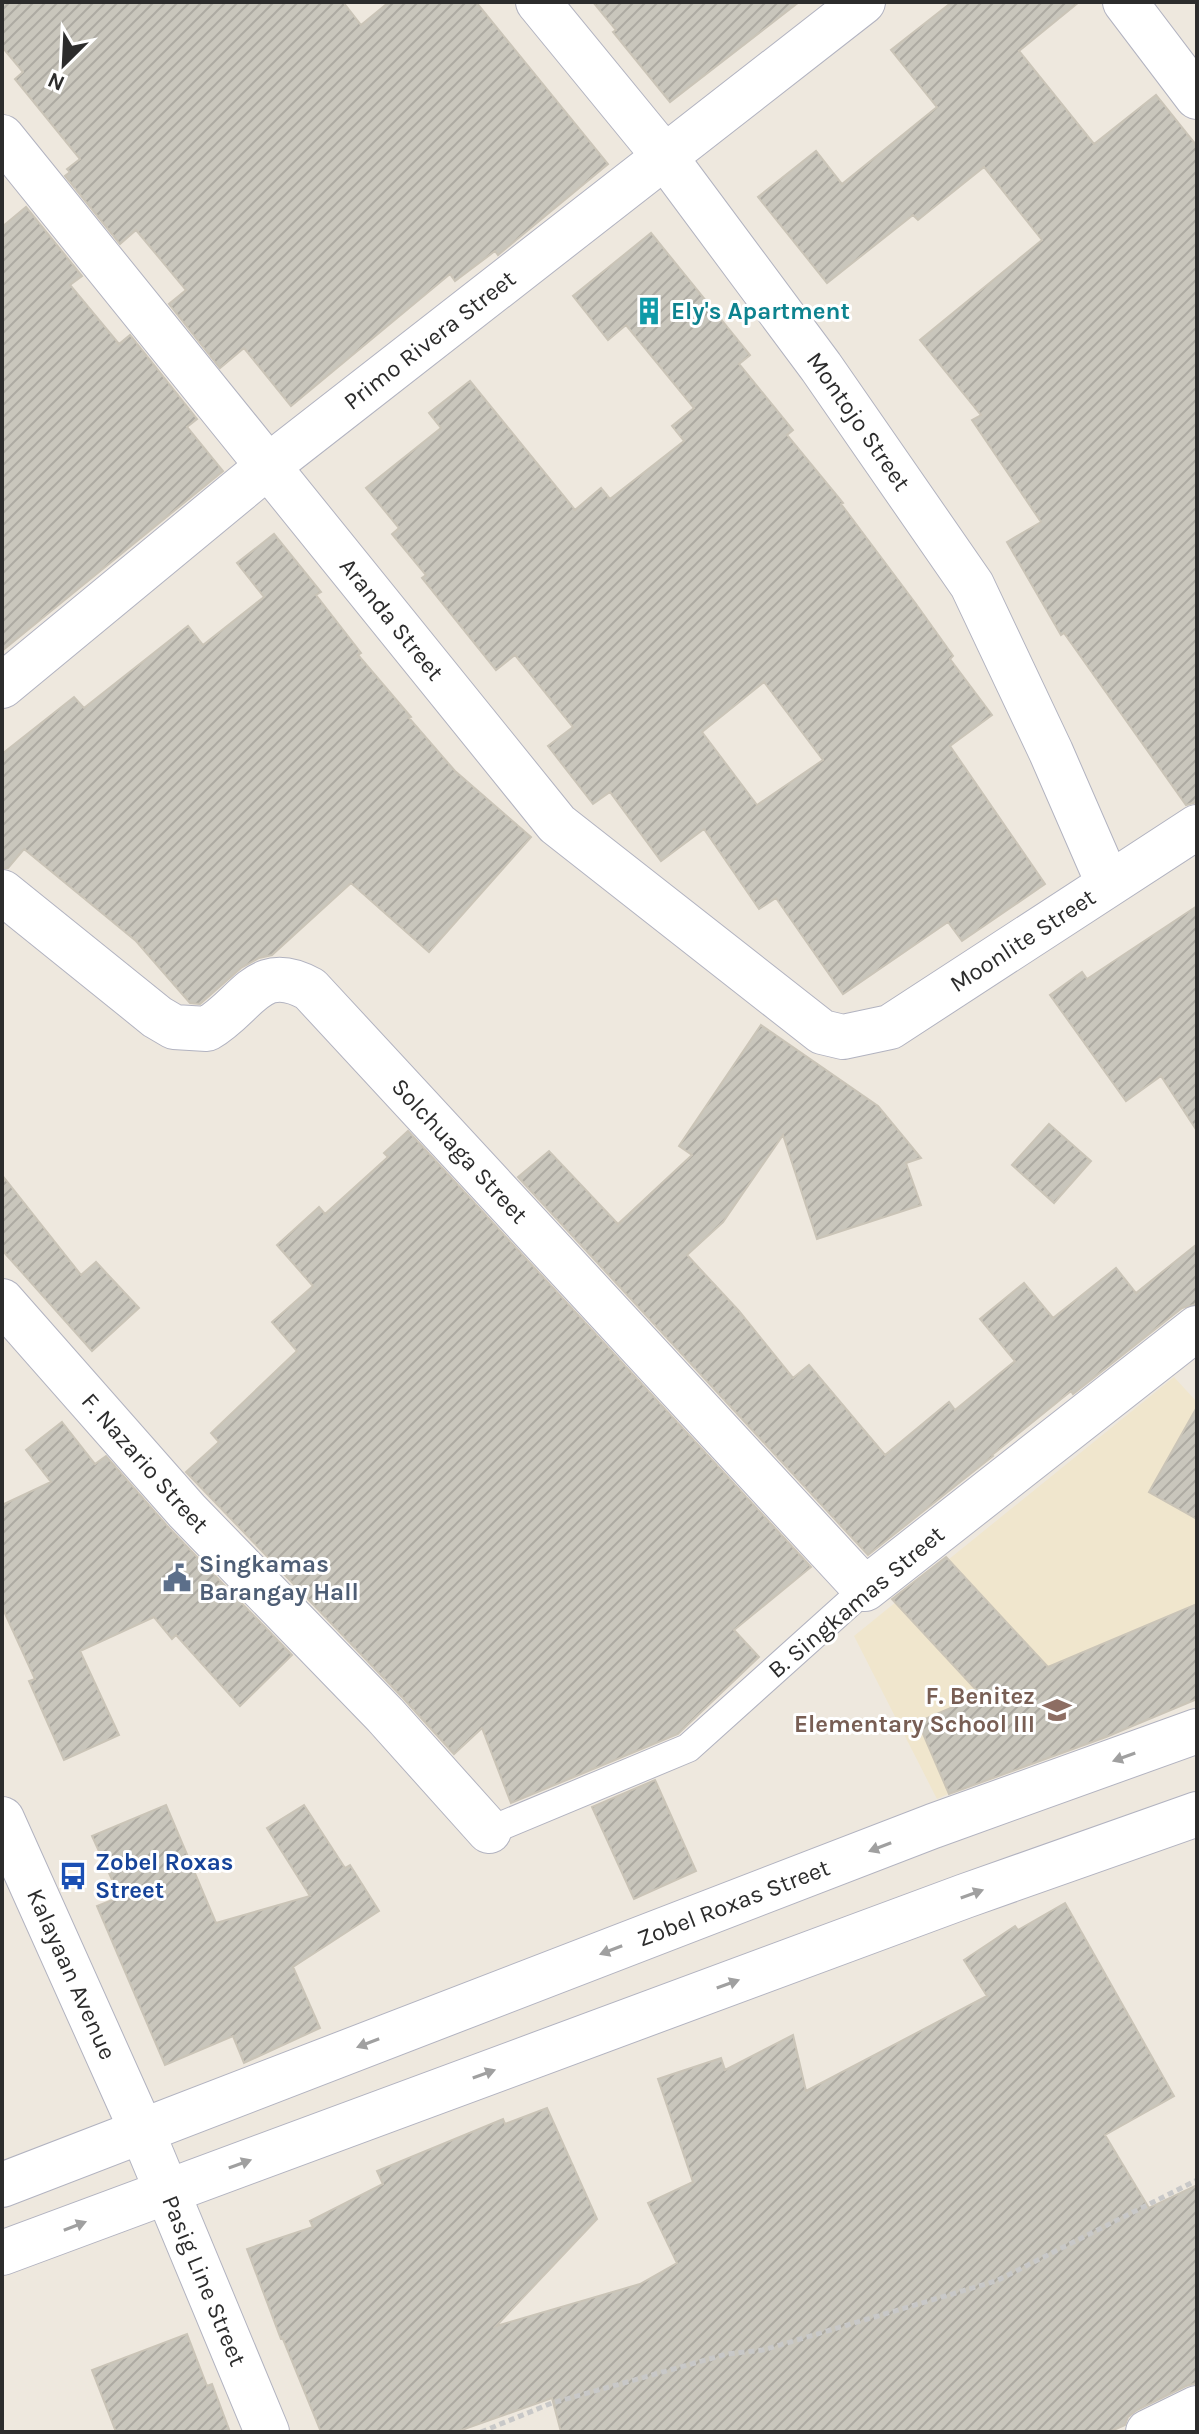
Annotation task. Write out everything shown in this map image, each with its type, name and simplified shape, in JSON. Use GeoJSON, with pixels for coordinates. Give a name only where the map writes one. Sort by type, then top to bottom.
{"type":"FeatureCollection","features":[{"type":"Feature","properties":{"kind":"street","name":"Montojo Street"},"geometry":{"type":"LineString","coordinates":[[538,2],[665,157],[821,367],[972,585],[1051,752],[1108,883]]}},
{"type":"Feature","properties":{"kind":"street","name":"Primo Rivera Street"},"geometry":{"type":"LineString","coordinates":[[2,686],[267,467],[863,2]]}},
{"type":"Feature","properties":{"kind":"street"},"geometry":{"type":"LineString","coordinates":[[1125,2],[1197,97]]}},
{"type":"Feature","properties":{"kind":"street","name":"Aranda Street"},"geometry":{"type":"LineString","coordinates":[[8,156],[267,467],[557,824],[822,1032],[843,1037]]}},
{"type":"Feature","properties":{"kind":"street","name":"Moonlite Street"},"geometry":{"type":"LineString","coordinates":[[843,1037],[890,1027],[1197,827]]}},
{"type":"Feature","properties":{"kind":"street","name":"Solchuaga Street"},"geometry":{"type":"LineString","coordinates":[[2,892],[157,1017],[174,1027],[207,1029],[264,982],[278,977],[293,980],[310,989],[865,1589]]}},
{"type":"Feature","properties":{"kind":"street","name":"F. Nazario Street"},"geometry":{"type":"LineString","coordinates":[[2,1301],[187,1511],[385,1715],[489,1831]]}},
{"type":"Feature","properties":{"kind":"street","name":"B. Singkamas Street"},"geometry":{"type":"LineString","coordinates":[[865,1589],[1197,1328]]}},
{"type":"Feature","properties":{"kind":"street","name":"Zobel Roxas Street"},"geometry":{"type":"LineString","coordinates":[[2,2185],[933,1826],[1197,1731]]}},
{"type":"Feature","properties":{"kind":"street"},"geometry":{"type":"LineString","coordinates":[[2,2253],[935,1907],[1197,1814]]}},
{"type":"Feature","properties":{"kind":"street","name":"Kalayaan Avenue"},"geometry":{"type":"LineString","coordinates":[[2,1819],[141,2129]]}},
{"type":"Feature","properties":{"kind":"street","name":"Pasig Line Street"},"geometry":{"type":"LineString","coordinates":[[141,2129],[267,2432]]}},
{"type":"Feature","properties":{"kind":"street"},"geometry":{"type":"LineString","coordinates":[[1148,2432],[1197,2408]]}},
{"type":"Feature","properties":{"kind":"lane","name":"B. Singkamas Street"},"geometry":{"type":"LineString","coordinates":[[489,1831],[688,1748],[865,1589]]}},
{"type":"Feature","properties":{"kind":"path"},"geometry":{"type":"LineString","coordinates":[[481,2432],[552,2403],[727,2354],[763,2350],[996,2281],[1197,2180]]}},
{"type":"Feature","properties":{"kind":"shaded area"},"geometry":{"type":"Polygon","coordinates":[[[1174,1377],[1197,1402],[1197,1682],[937,1799],[854,1636],[1174,1377]]]}},
{"type":"Feature","properties":{"kind":"building"},"geometry":{"type":"Polygon","coordinates":[[[2,2],[343,2],[361,25],[389,2],[476,2],[608,164],[498,255],[495,251],[455,281],[450,274],[291,406],[244,348],[220,368],[169,304],[186,290],[136,230],[120,244],[65,176],[70,172],[67,169],[80,159],[15,79],[23,72],[2,47],[2,2]]]}},
{"type":"Feature","properties":{"kind":"building"},"geometry":{"type":"Polygon","coordinates":[[[593,2],[799,2],[670,102],[613,32],[616,30],[593,2]]]}},
{"type":"Feature","properties":{"kind":"building"},"geometry":{"type":"Polygon","coordinates":[[[952,2],[1079,2],[1019,51],[1094,144],[1156,95],[1197,146],[1197,802],[1186,805],[1064,633],[1061,635],[1007,542],[1041,522],[972,420],[981,415],[920,340],[1042,240],[984,167],[918,220],[913,215],[827,283],[758,197],[816,151],[842,184],[937,107],[891,50],[952,2]]]}},
{"type":"Feature","properties":{"kind":"building"},"geometry":{"type":"Polygon","coordinates":[[[26,207],[82,276],[70,285],[119,344],[130,335],[197,419],[187,427],[223,471],[2,651],[2,227],[26,207]]]}},
{"type":"Feature","properties":{"kind":"building"},"geometry":{"type":"Polygon","coordinates":[[[651,233],[750,355],[739,364],[793,430],[787,435],[843,503],[992,715],[950,746],[1045,884],[962,941],[948,922],[843,994],[776,898],[759,909],[704,829],[661,861],[610,792],[593,804],[548,746],[573,727],[515,655],[496,670],[422,578],[426,575],[392,534],[399,528],[366,488],[441,428],[429,413],[470,381],[575,510],[601,488],[610,499],[684,441],[672,426],[694,408],[626,325],[608,340],[573,296],[651,233]],[[764,682],[702,732],[757,805],[823,760],[764,682]]]}},
{"type":"Feature","properties":{"kind":"building"},"geometry":{"type":"Polygon","coordinates":[[[274,534],[321,592],[316,595],[361,653],[358,655],[409,718],[455,771],[531,837],[429,952],[351,883],[272,955],[241,968],[200,1004],[190,1003],[136,941],[24,849],[8,868],[2,868],[2,754],[74,697],[84,708],[188,626],[203,645],[264,597],[237,563],[274,534]]]}},
{"type":"Feature","properties":{"kind":"building"},"geometry":{"type":"Polygon","coordinates":[[[1197,906],[1197,1131],[1161,1076],[1126,1101],[1050,995],[1082,972],[1087,979],[1197,906]]]}},
{"type":"Feature","properties":{"kind":"building"},"geometry":{"type":"Polygon","coordinates":[[[761,1025],[878,1106],[921,1158],[906,1163],[921,1205],[817,1239],[783,1135],[723,1222],[687,1255],[739,1311],[793,1378],[809,1365],[885,1455],[949,1402],[955,1410],[1015,1361],[980,1319],[1024,1283],[1053,1318],[1116,1268],[1136,1293],[1197,1244],[1197,1304],[1182,1308],[1073,1394],[1071,1391],[868,1555],[518,1177],[549,1151],[618,1224],[692,1155],[679,1146],[761,1025]]]}},
{"type":"Feature","properties":{"kind":"building"},"geometry":{"type":"Polygon","coordinates":[[[1049,1124],[1091,1161],[1054,1203],[1012,1165],[1049,1124]]]}},
{"type":"Feature","properties":{"kind":"building"},"geometry":{"type":"Polygon","coordinates":[[[408,1131],[811,1567],[734,1630],[759,1657],[678,1734],[511,1803],[482,1728],[454,1754],[186,1472],[219,1442],[211,1433],[297,1351],[272,1322],[313,1286],[277,1245],[319,1207],[325,1214],[388,1157],[384,1153],[408,1131]]]}},
{"type":"Feature","properties":{"kind":"building"},"geometry":{"type":"Polygon","coordinates":[[[2,1175],[81,1275],[96,1262],[139,1308],[92,1351],[2,1250],[2,1175]]]}},
{"type":"Feature","properties":{"kind":"building"},"geometry":{"type":"Polygon","coordinates":[[[1197,1407],[1197,1519],[1149,1492],[1197,1407]]]}},
{"type":"Feature","properties":{"kind":"building"},"geometry":{"type":"Polygon","coordinates":[[[62,1422],[95,1464],[106,1456],[169,1528],[292,1655],[240,1706],[176,1635],[172,1639],[154,1617],[80,1651],[119,1735],[64,1760],[29,1681],[35,1679],[2,1607],[2,1505],[51,1482],[26,1450],[62,1422]]]}},
{"type":"Feature","properties":{"kind":"building","name":"F. Benitez Elementary School III"},"geometry":{"type":"Polygon","coordinates":[[[946,1557],[1048,1667],[1197,1604],[1197,1699],[1106,1737],[949,1794],[918,1722],[981,1695],[892,1599],[946,1557]]]}},
{"type":"Feature","properties":{"kind":"building"},"geometry":{"type":"Polygon","coordinates":[[[655,1780],[696,1871],[634,1899],[592,1807],[655,1780]]]}},
{"type":"Feature","properties":{"kind":"building"},"geometry":{"type":"Polygon","coordinates":[[[166,1805],[216,1923],[310,1896],[267,1828],[304,1805],[345,1868],[350,1865],[379,1911],[293,1967],[320,2028],[244,2063],[233,2036],[165,2065],[97,1906],[120,1897],[92,1836],[166,1805]]]}},
{"type":"Feature","properties":{"kind":"building"},"geometry":{"type":"Polygon","coordinates":[[[1065,1903],[1174,2096],[1105,2135],[1149,2208],[1197,2185],[1197,2383],[1137,2410],[1128,2417],[1125,2425],[1109,2432],[561,2432],[552,2398],[456,2432],[321,2432],[247,2249],[313,2227],[310,2221],[383,2184],[377,2171],[503,2119],[505,2124],[547,2108],[597,2219],[496,2326],[640,2284],[677,2263],[648,2203],[693,2182],[658,2079],[721,2058],[725,2070],[793,2035],[806,2091],[987,1996],[964,1960],[1015,1926],[1018,1930],[1065,1903]]]}},
{"type":"Feature","properties":{"kind":"building"},"geometry":{"type":"Polygon","coordinates":[[[187,2334],[207,2386],[212,2384],[230,2432],[116,2432],[92,2370],[187,2334]]]}},
{"type":"Feature","properties":{"kind":"place","name":"Ely's Apartment"},"geometry":{"type":"Point","coordinates":[649,311]}},
{"type":"Feature","properties":{"kind":"place","name":"Singkamas Barangay Hall"},"geometry":{"type":"Point","coordinates":[177,1578]}},
{"type":"Feature","properties":{"kind":"place","name":"F. Benitez Elementary School III"},"geometry":{"type":"Point","coordinates":[1057,1710]}},
{"type":"Feature","properties":{"kind":"place","name":"Zobel Roxas Street"},"geometry":{"type":"Point","coordinates":[73,1876]}}]}
